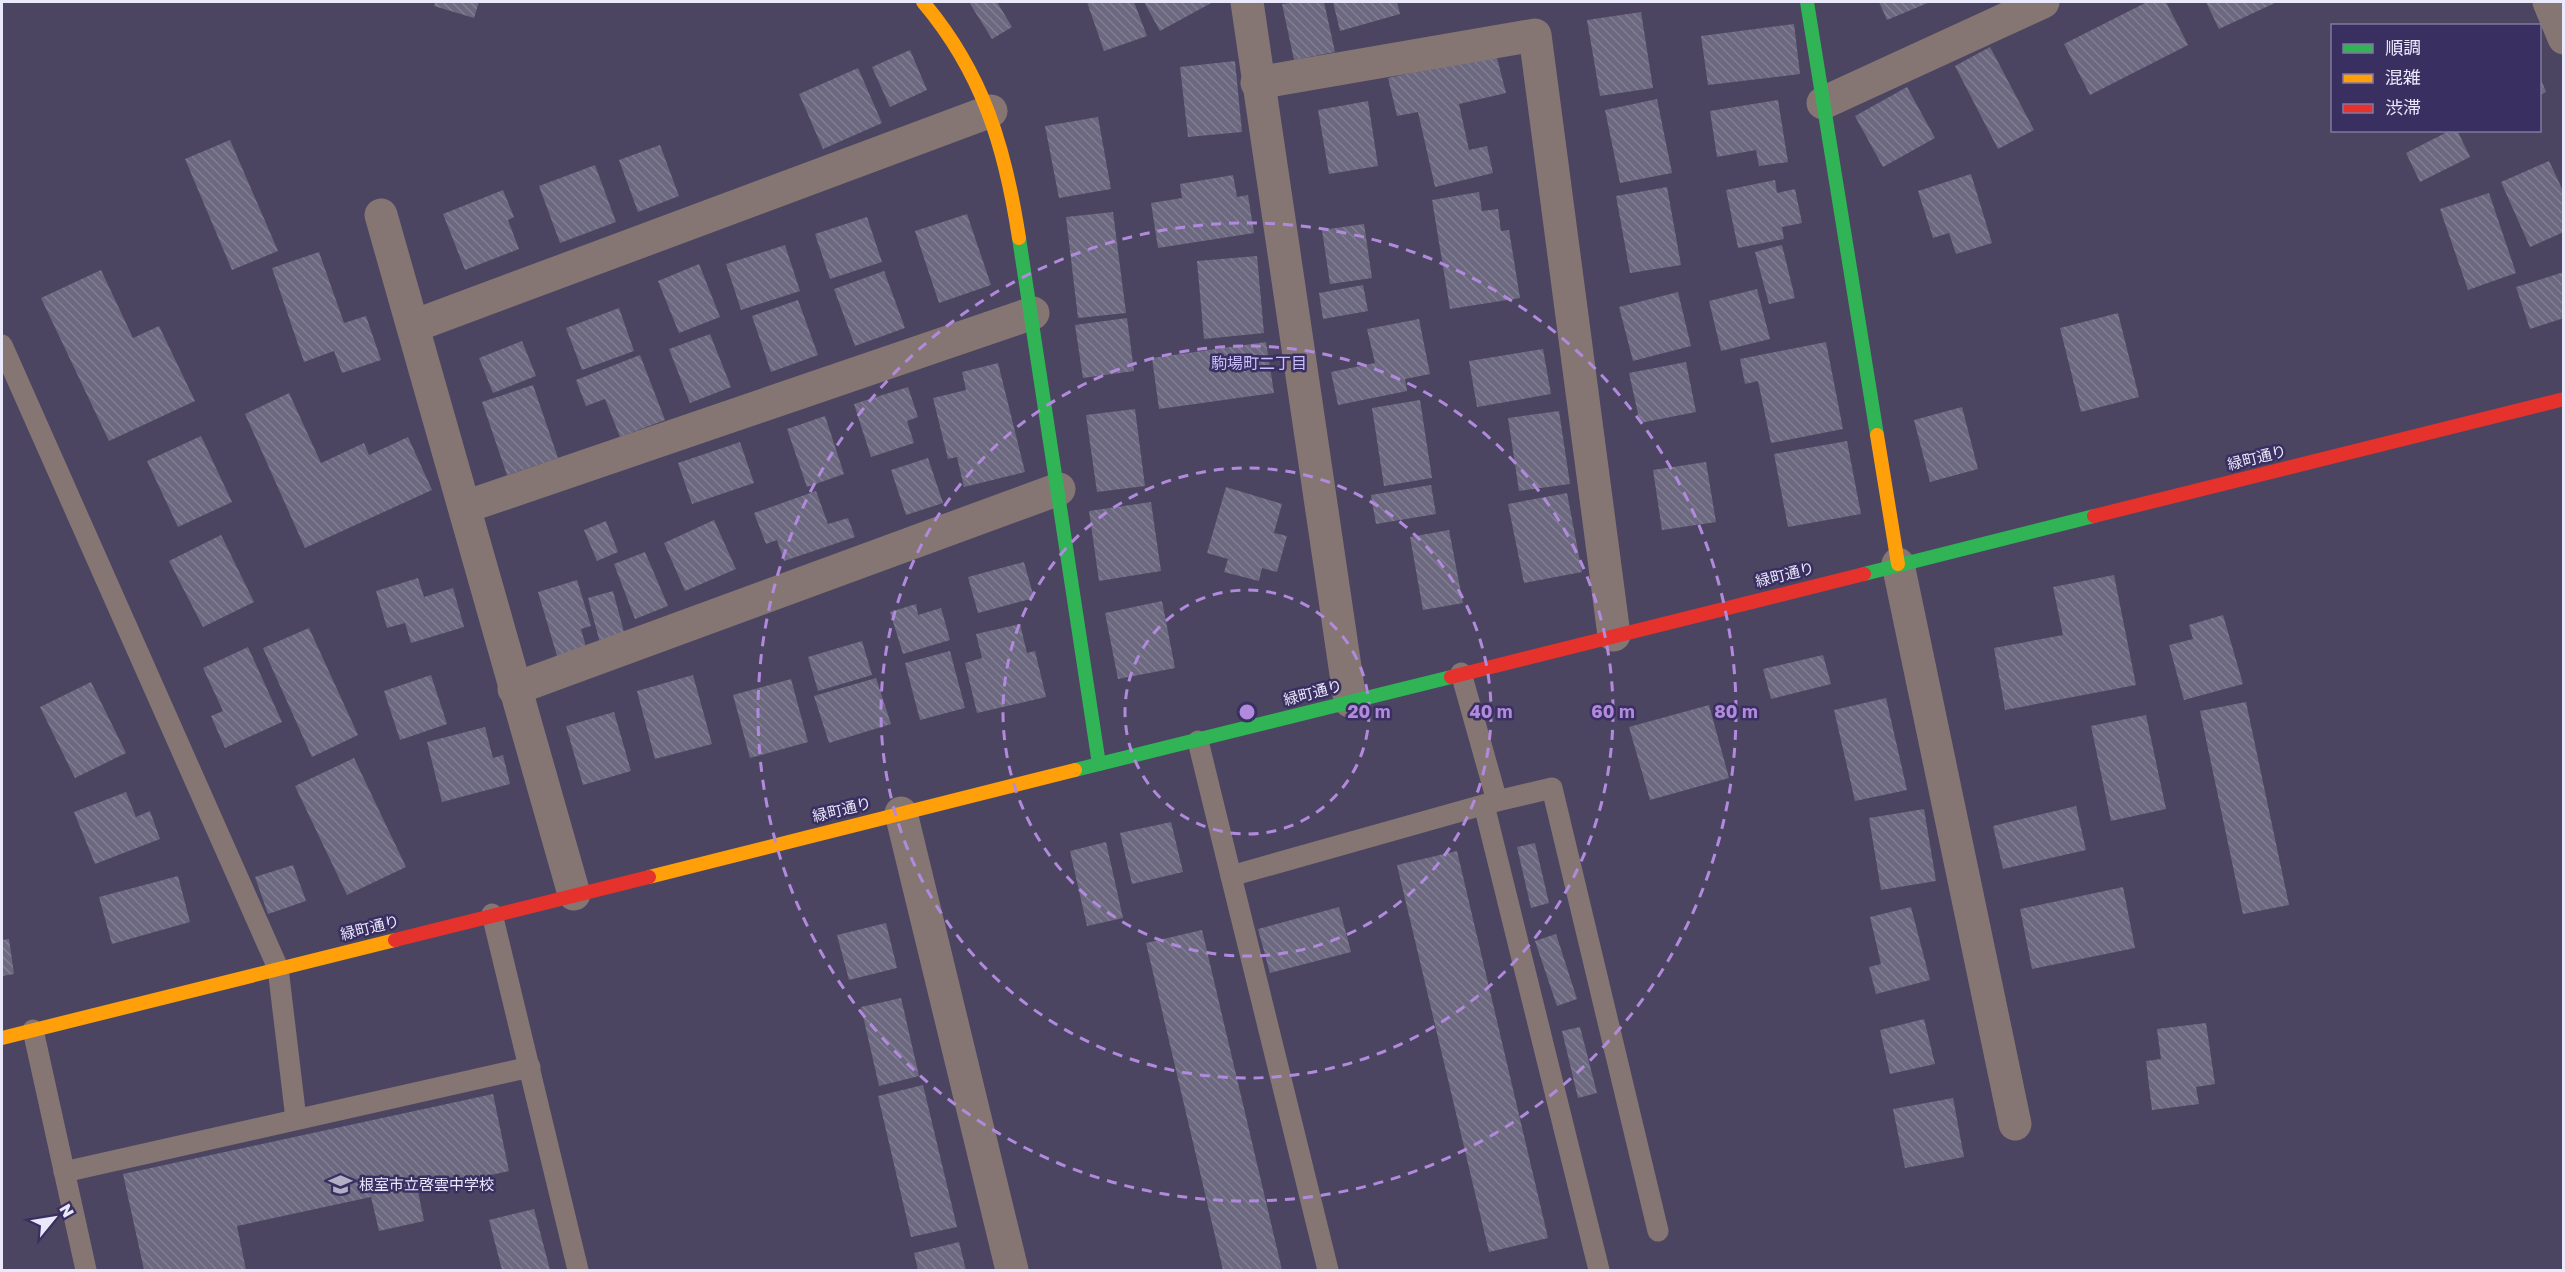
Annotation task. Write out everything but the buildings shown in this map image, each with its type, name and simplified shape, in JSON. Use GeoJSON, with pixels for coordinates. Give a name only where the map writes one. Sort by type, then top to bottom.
{"type":"FeatureCollection","features":[{"type":"Feature","properties":{"kind":"street"},"geometry":{"type":"LineString","coordinates":[[923,2],[945,26],[970,63],[991,111],[1011,184],[1033,313],[1099,764]]}},
{"type":"Feature","properties":{"kind":"street"},"geometry":{"type":"LineString","coordinates":[[1247,2],[1257,83],[1350,701]]}},
{"type":"Feature","properties":{"kind":"street"},"geometry":{"type":"LineString","coordinates":[[1807,2],[1898,564],[2015,1124]]}},
{"type":"Feature","properties":{"kind":"street"},"geometry":{"type":"LineString","coordinates":[[1823,103],[2043,2]]}},
{"type":"Feature","properties":{"kind":"street"},"geometry":{"type":"LineString","coordinates":[[2549,2],[2564,38]]}},
{"type":"Feature","properties":{"kind":"street"},"geometry":{"type":"LineString","coordinates":[[1257,83],[1535,35],[1614,635]]}},
{"type":"Feature","properties":{"kind":"street"},"geometry":{"type":"LineString","coordinates":[[414,326],[991,111]]}},
{"type":"Feature","properties":{"kind":"street"},"geometry":{"type":"LineString","coordinates":[[381,215],[465,507],[514,690],[574,894]]}},
{"type":"Feature","properties":{"kind":"street"},"geometry":{"type":"LineString","coordinates":[[465,507],[1033,313]]}},
{"type":"Feature","properties":{"kind":"street","name":"緑町通り"},"geometry":{"type":"LineString","coordinates":[[2,1038],[2564,399]]}},
{"type":"Feature","properties":{"kind":"street"},"geometry":{"type":"LineString","coordinates":[[514,690],[1059,489]]}},
{"type":"Feature","properties":{"kind":"street"},"geometry":{"type":"LineString","coordinates":[[901,813],[1012,1270]]}},
{"type":"Feature","properties":{"kind":"lane"},"geometry":{"type":"LineString","coordinates":[[2,345],[278,968],[296,1119]]}},
{"type":"Feature","properties":{"kind":"lane"},"geometry":{"type":"LineString","coordinates":[[1461,673],[1599,1270]]}},
{"type":"Feature","properties":{"kind":"lane"},"geometry":{"type":"LineString","coordinates":[[1198,741],[1328,1270]]}},
{"type":"Feature","properties":{"kind":"lane"},"geometry":{"type":"LineString","coordinates":[[1231,876],[1490,803],[1552,788],[1658,1231]]}},
{"type":"Feature","properties":{"kind":"lane"},"geometry":{"type":"LineString","coordinates":[[492,914],[579,1270]]}},
{"type":"Feature","properties":{"kind":"lane"},"geometry":{"type":"LineString","coordinates":[[33,1030],[86,1270]]}},
{"type":"Feature","properties":{"kind":"lane"},"geometry":{"type":"LineString","coordinates":[[64,1172],[530,1067]]}},
{"type":"Feature","properties":{"kind":"traffic: fast"},"geometry":{"type":"LineString","coordinates":[[1807,2],[1877,435]]}},
{"type":"Feature","properties":{"kind":"traffic: fast"},"geometry":{"type":"LineString","coordinates":[[1019,238],[1099,764]]}},
{"type":"Feature","properties":{"kind":"traffic: fast"},"geometry":{"type":"LineString","coordinates":[[1864,574],[2094,516]]}},
{"type":"Feature","properties":{"kind":"traffic: fast"},"geometry":{"type":"LineString","coordinates":[[1075,770],[1451,677]]}},
{"type":"Feature","properties":{"kind":"traffic: slow"},"geometry":{"type":"LineString","coordinates":[[923,2],[961,56],[988,112],[1007,173],[1019,238]]}},
{"type":"Feature","properties":{"kind":"traffic: slow"},"geometry":{"type":"LineString","coordinates":[[1877,435],[1898,564]]}},
{"type":"Feature","properties":{"kind":"traffic: slow"},"geometry":{"type":"LineString","coordinates":[[649,877],[1075,770]]}},
{"type":"Feature","properties":{"kind":"traffic: slow"},"geometry":{"type":"LineString","coordinates":[[2,1038],[395,940]]}},
{"type":"Feature","properties":{"kind":"traffic: jam"},"geometry":{"type":"LineString","coordinates":[[2094,516],[2564,399]]}},
{"type":"Feature","properties":{"kind":"traffic: jam"},"geometry":{"type":"LineString","coordinates":[[1451,677],[1864,574]]}},
{"type":"Feature","properties":{"kind":"traffic: jam"},"geometry":{"type":"LineString","coordinates":[[395,940],[649,877]]}},
{"type":"Feature","properties":{"kind":"place","name":"根室市立啓雲中学校"},"geometry":{"type":"Point","coordinates":[341,1185]}},
{"type":"Feature","properties":{"kind":"district","name":"駒場町二丁目"},"geometry":{"type":"Point","coordinates":[1259,363]}}]}
